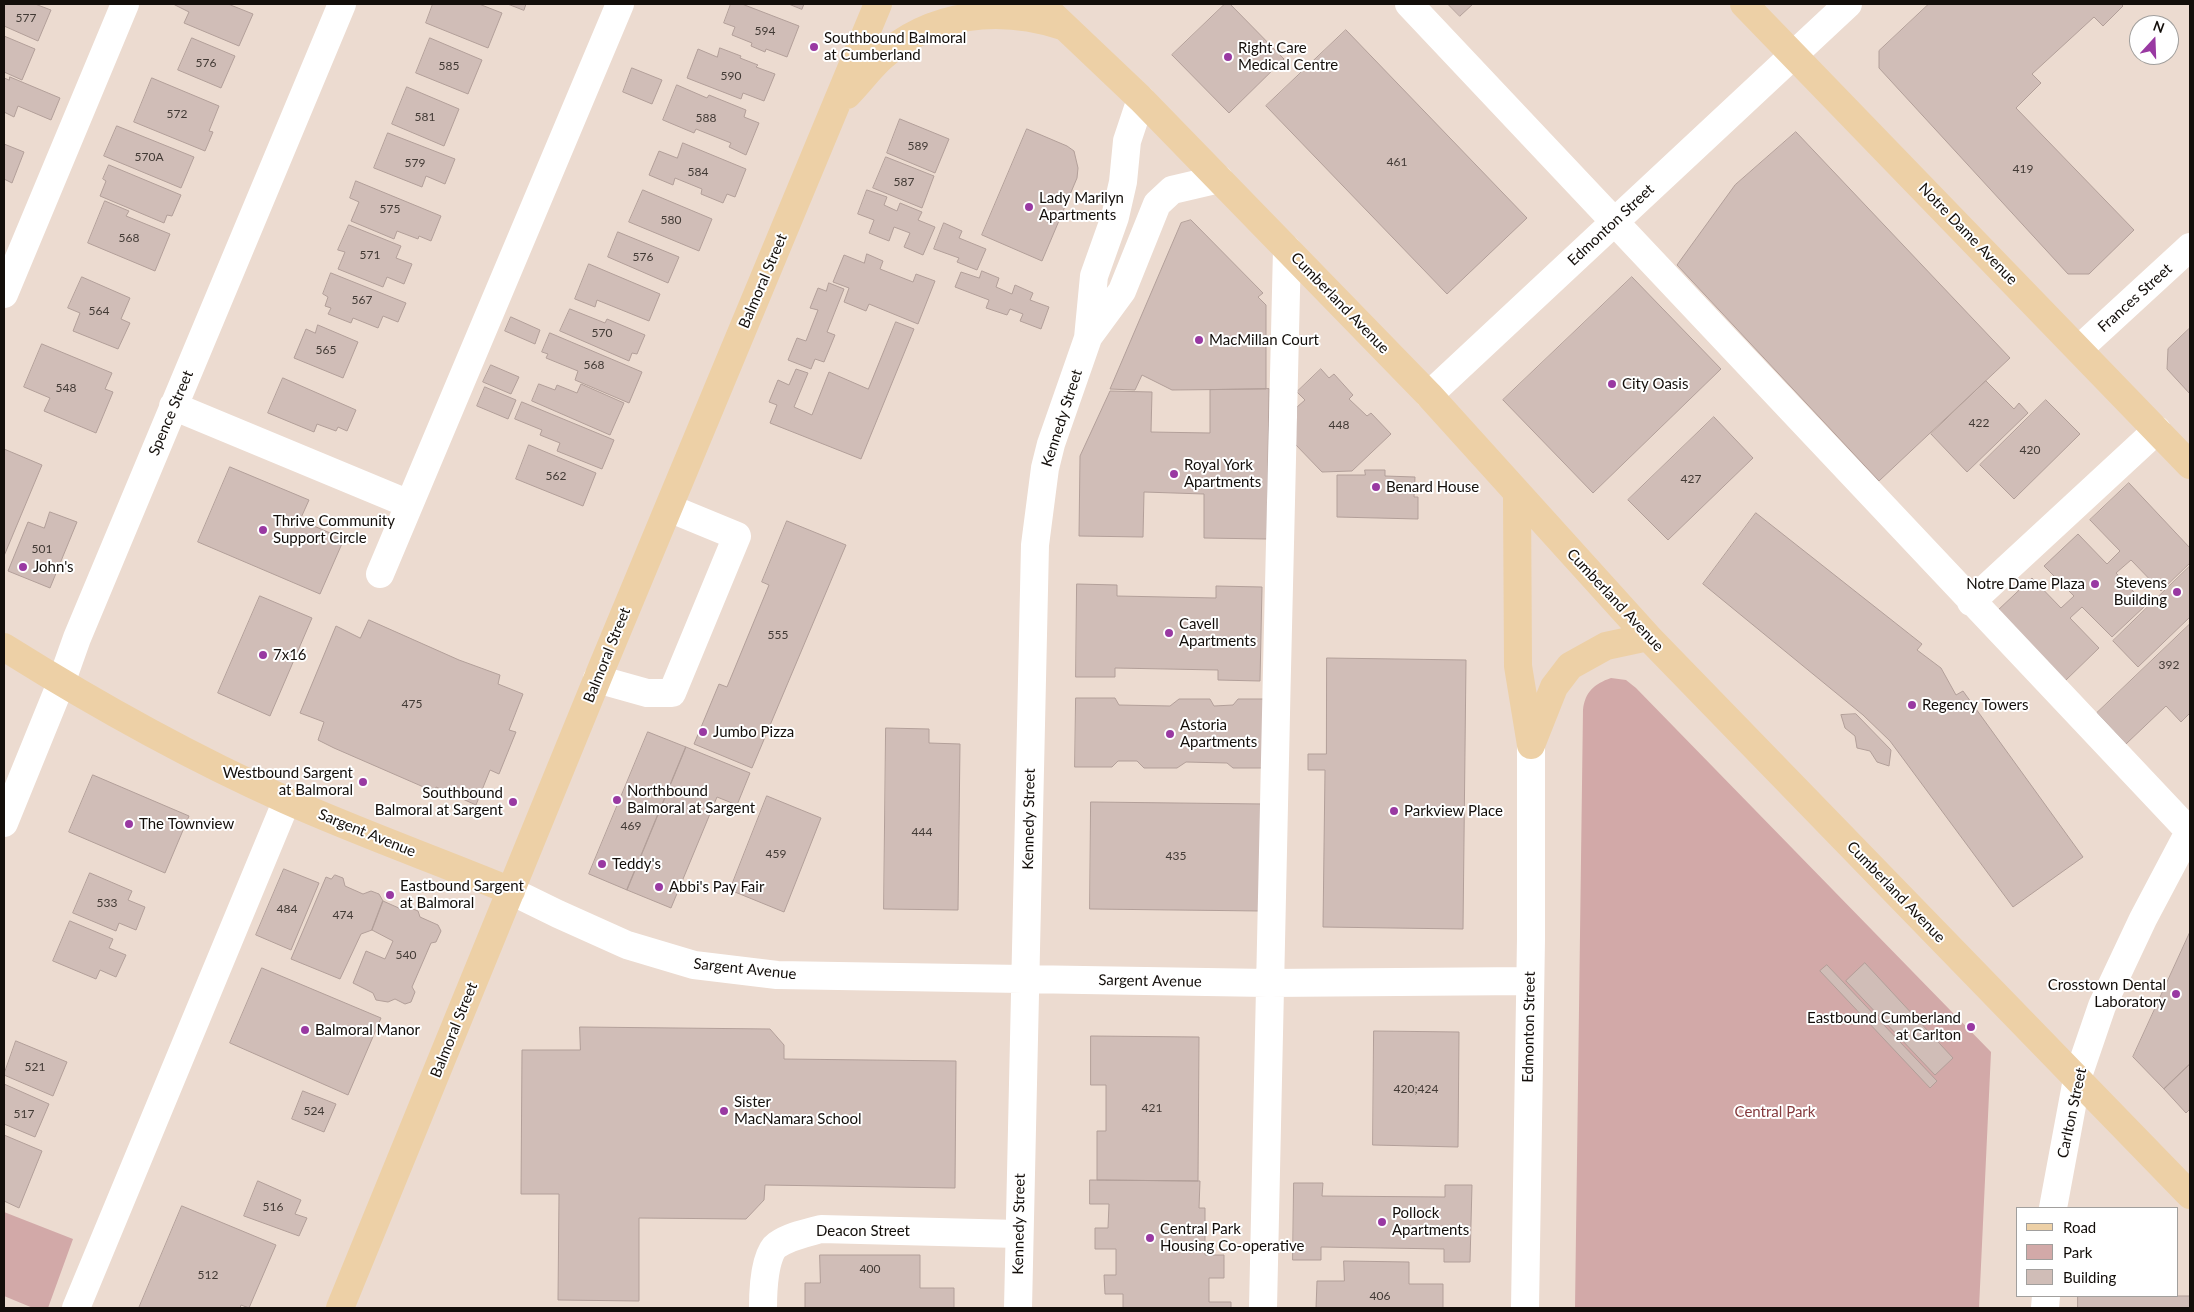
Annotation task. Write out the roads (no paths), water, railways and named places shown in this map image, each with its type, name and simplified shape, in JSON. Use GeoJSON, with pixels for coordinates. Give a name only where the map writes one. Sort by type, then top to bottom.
{"type":"FeatureCollection","features":[{"type":"Feature","properties":{"kind":"main road","name":"Balmoral Street"},"geometry":{"type":"LineString","coordinates":[[340,1308],[597,679],[878,4]]}},
{"type":"Feature","properties":{"kind":"main road","name":"Cumberland Avenue"},"geometry":{"type":"LineString","coordinates":[[1041,4],[1141,99],[1429,395],[1648,636],[2190,1195]]}},
{"type":"Feature","properties":{"kind":"main road","name":"Notre Dame Avenue"},"geometry":{"type":"LineString","coordinates":[[1744,4],[2190,466]]}},
{"type":"Feature","properties":{"kind":"main road"},"geometry":{"type":"LineString","coordinates":[[835,108],[882,58],[909,38],[950,20],[969,16],[1009,15],[1036,18],[1062,26]]}},
{"type":"Feature","properties":{"kind":"main road"},"geometry":{"type":"LineString","coordinates":[[1517,494],[1518,666],[1531,745]]}},
{"type":"Feature","properties":{"kind":"main road"},"geometry":{"type":"LineString","coordinates":[[1531,745],[1554,687],[1570,666],[1606,646],[1648,636]]}},
{"type":"Feature","properties":{"kind":"main road","name":"Sargent Avenue"},"geometry":{"type":"LineString","coordinates":[[4,647],[61,683],[194,757],[287,800],[510,891]]}},
{"type":"Feature","properties":{"kind":"street"},"geometry":{"type":"LineString","coordinates":[[4,294],[125,4]]}},
{"type":"Feature","properties":{"kind":"street","name":"Spence Street"},"geometry":{"type":"LineString","coordinates":[[4,823],[61,683],[76,638],[342,4]]}},
{"type":"Feature","properties":{"kind":"street"},"geometry":{"type":"LineString","coordinates":[[380,574],[620,4]]}},
{"type":"Feature","properties":{"kind":"street"},"geometry":{"type":"LineString","coordinates":[[1409,4],[1615,221],[1971,602],[2190,831]]}},
{"type":"Feature","properties":{"kind":"street","name":"Edmonton Street"},"geometry":{"type":"LineString","coordinates":[[1429,395],[1848,4]]}},
{"type":"Feature","properties":{"kind":"street","name":"Kennedy Street"},"geometry":{"type":"LineString","coordinates":[[1018,1308],[1018,1234],[1035,545],[1039,501],[1049,452],[1088,338],[1094,276],[1115,217],[1123,182],[1127,141],[1141,99]]}},
{"type":"Feature","properties":{"kind":"street","name":"Kennedy Street"},"geometry":{"type":"LineString","coordinates":[[1088,338],[1122,291],[1158,204],[1172,190],[1219,179]]}},
{"type":"Feature","properties":{"kind":"street","name":"Frances Street"},"geometry":{"type":"LineString","coordinates":[[2079,349],[2190,247]]}},
{"type":"Feature","properties":{"kind":"street"},"geometry":{"type":"LineString","coordinates":[[1263,1308],[1268,983],[1288,249]]}},
{"type":"Feature","properties":{"kind":"street"},"geometry":{"type":"LineString","coordinates":[[173,406],[410,504]]}},
{"type":"Feature","properties":{"kind":"street"},"geometry":{"type":"LineString","coordinates":[[1971,602],[2157,430]]}},
{"type":"Feature","properties":{"kind":"street"},"geometry":{"type":"LineString","coordinates":[[597,679],[647,693],[672,693],[737,536],[668,508]]}},
{"type":"Feature","properties":{"kind":"street","name":"Edmonton Street"},"geometry":{"type":"LineString","coordinates":[[1525,1308],[1531,939],[1531,745]]}},
{"type":"Feature","properties":{"kind":"street"},"geometry":{"type":"LineString","coordinates":[[76,1308],[287,800]]}},
{"type":"Feature","properties":{"kind":"street","name":"Carlton Street"},"geometry":{"type":"LineString","coordinates":[[2053,1207],[2077,1079],[2102,1006],[2143,919],[2190,831]]}},
{"type":"Feature","properties":{"kind":"street","name":"Sargent Avenue"},"geometry":{"type":"LineString","coordinates":[[510,891],[627,945],[694,965],[777,974],[1268,983],[1529,981]]}},
{"type":"Feature","properties":{"kind":"street","name":"Deacon Street"},"geometry":{"type":"LineString","coordinates":[[763,1308],[767,1264],[775,1246],[796,1236],[821,1228],[1018,1234]]}},
{"type":"Feature","properties":{"kind":"place","name":"Southbound Balmoral at Cumberland"},"geometry":{"type":"Point","coordinates":[814,47]}},
{"type":"Feature","properties":{"kind":"place","name":"Right Care Medical Centre"},"geometry":{"type":"Point","coordinates":[1228,57]}},
{"type":"Feature","properties":{"kind":"place","name":"Lady Marilyn Apartments"},"geometry":{"type":"Point","coordinates":[1029,207]}},
{"type":"Feature","properties":{"kind":"place","name":"MacMillan Court"},"geometry":{"type":"Point","coordinates":[1199,340]}},
{"type":"Feature","properties":{"kind":"place","name":"City Oasis"},"geometry":{"type":"Point","coordinates":[1612,384]}},
{"type":"Feature","properties":{"kind":"place","name":"Royal York Apartments"},"geometry":{"type":"Point","coordinates":[1174,474]}},
{"type":"Feature","properties":{"kind":"place","name":"Benard House"},"geometry":{"type":"Point","coordinates":[1376,487]}},
{"type":"Feature","properties":{"kind":"place","name":"Thrive Community Support Circle"},"geometry":{"type":"Point","coordinates":[263,530]}},
{"type":"Feature","properties":{"kind":"place","name":"John's"},"geometry":{"type":"Point","coordinates":[23,567]}},
{"type":"Feature","properties":{"kind":"place","name":"Notre Dame Plaza"},"geometry":{"type":"Point","coordinates":[2095,584]}},
{"type":"Feature","properties":{"kind":"place","name":"Stevens Building"},"geometry":{"type":"Point","coordinates":[2177,592]}},
{"type":"Feature","properties":{"kind":"place","name":"Cavell Apartments"},"geometry":{"type":"Point","coordinates":[1169,633]}},
{"type":"Feature","properties":{"kind":"place","name":"7x16"},"geometry":{"type":"Point","coordinates":[263,655]}},
{"type":"Feature","properties":{"kind":"place","name":"Regency Towers"},"geometry":{"type":"Point","coordinates":[1912,705]}},
{"type":"Feature","properties":{"kind":"place","name":"Jumbo Pizza"},"geometry":{"type":"Point","coordinates":[703,732]}},
{"type":"Feature","properties":{"kind":"place","name":"Astoria Apartments"},"geometry":{"type":"Point","coordinates":[1170,734]}},
{"type":"Feature","properties":{"kind":"place","name":"Westbound Sargent at Balmoral"},"geometry":{"type":"Point","coordinates":[363,782]}},
{"type":"Feature","properties":{"kind":"place","name":"Northbound Balmoral at Sargent"},"geometry":{"type":"Point","coordinates":[617,800]}},
{"type":"Feature","properties":{"kind":"place","name":"Southbound Balmoral at Sargent"},"geometry":{"type":"Point","coordinates":[513,802]}},
{"type":"Feature","properties":{"kind":"place","name":"Parkview Place"},"geometry":{"type":"Point","coordinates":[1394,811]}},
{"type":"Feature","properties":{"kind":"place","name":"The Townview"},"geometry":{"type":"Point","coordinates":[129,824]}},
{"type":"Feature","properties":{"kind":"place","name":"Teddy's"},"geometry":{"type":"Point","coordinates":[602,864]}},
{"type":"Feature","properties":{"kind":"place","name":"Abbi's Pay Fair"},"geometry":{"type":"Point","coordinates":[659,887]}},
{"type":"Feature","properties":{"kind":"place","name":"Eastbound Sargent at Balmoral"},"geometry":{"type":"Point","coordinates":[390,895]}},
{"type":"Feature","properties":{"kind":"place","name":"Crosstown Dental Laboratory"},"geometry":{"type":"Point","coordinates":[2176,994]}},
{"type":"Feature","properties":{"kind":"place","name":"Eastbound Cumberland at Carlton"},"geometry":{"type":"Point","coordinates":[1971,1027]}},
{"type":"Feature","properties":{"kind":"place","name":"Balmoral Manor"},"geometry":{"type":"Point","coordinates":[305,1030]}},
{"type":"Feature","properties":{"kind":"place","name":"Sister MacNamara School"},"geometry":{"type":"Point","coordinates":[724,1111]}},
{"type":"Feature","properties":{"kind":"place","name":"Pollock Apartments"},"geometry":{"type":"Point","coordinates":[1382,1222]}},
{"type":"Feature","properties":{"kind":"place","name":"Central Park Housing Co-operative"},"geometry":{"type":"Point","coordinates":[1150,1238]}},
{"type":"Feature","properties":{"kind":"park label","name":"Central Park"},"geometry":{"type":"Point","coordinates":[1775,1112]}}]}
